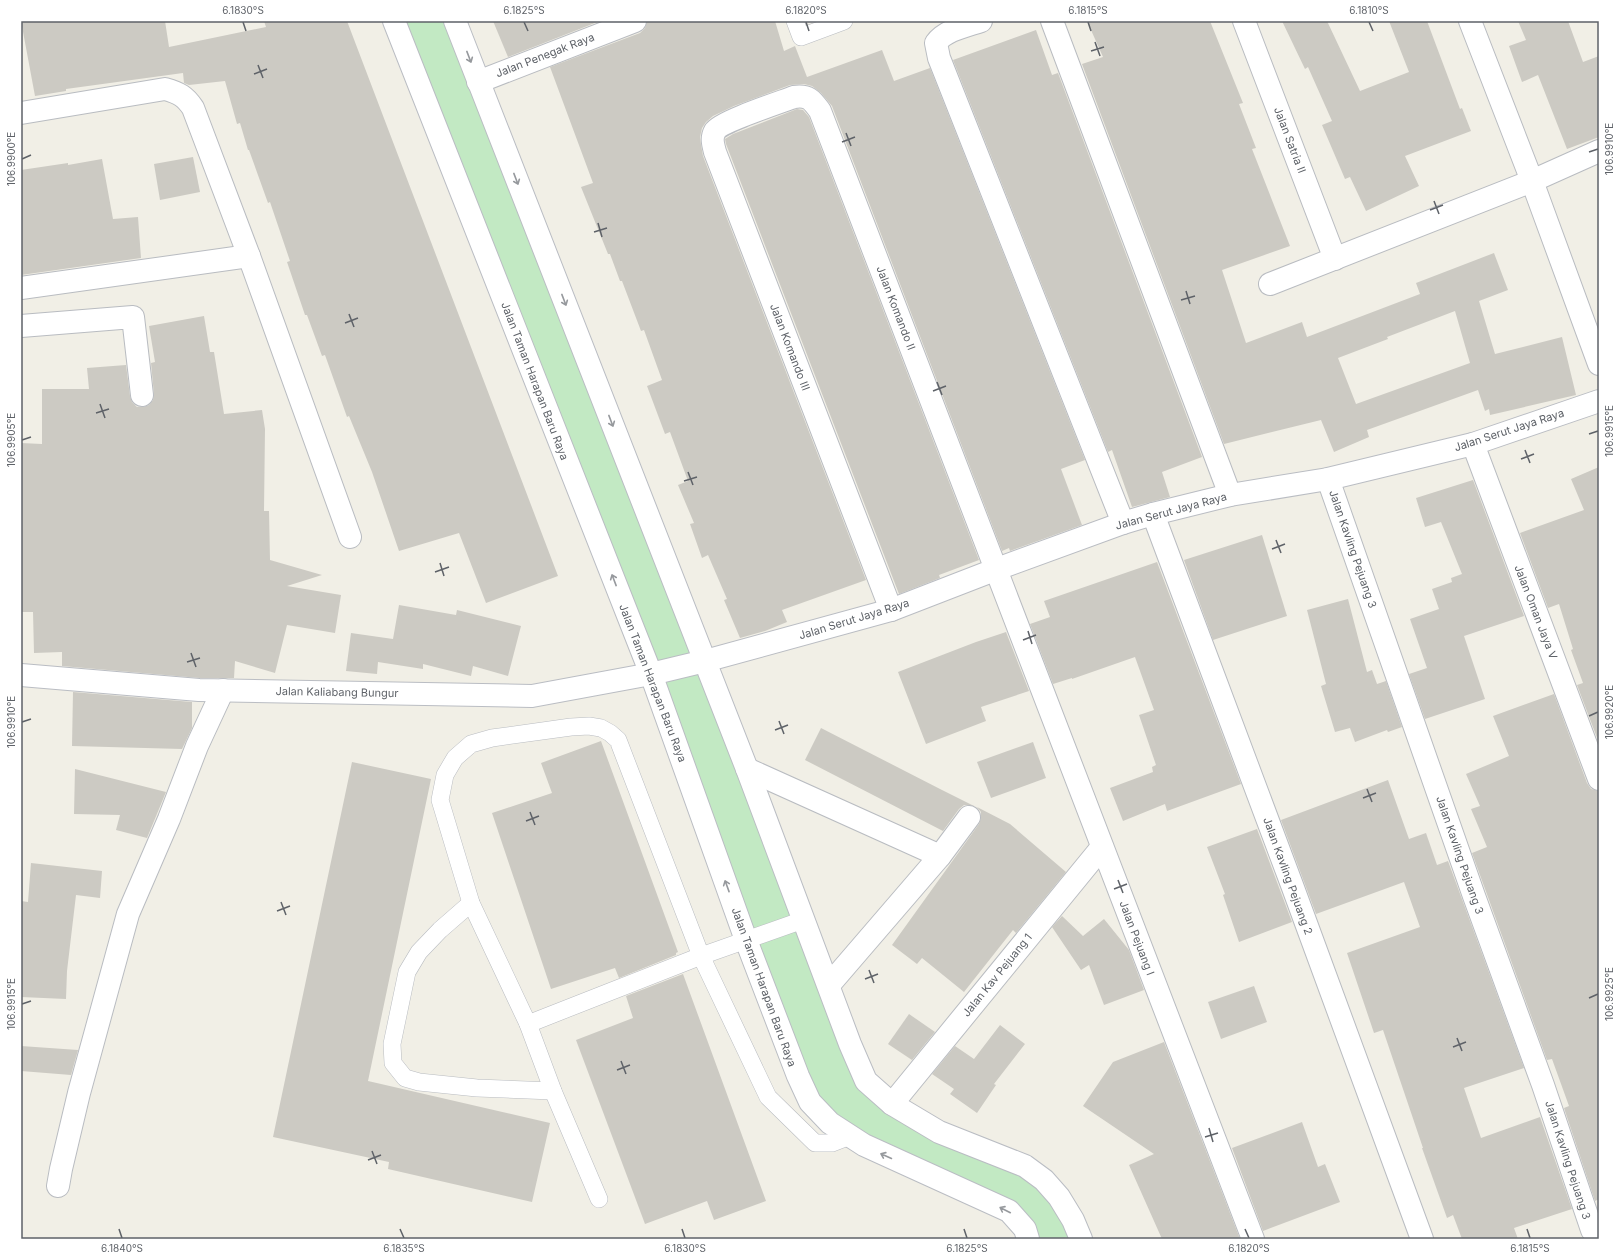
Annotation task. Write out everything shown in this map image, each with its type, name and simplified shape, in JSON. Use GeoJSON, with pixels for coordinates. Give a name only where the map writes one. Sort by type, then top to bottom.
{"type":"FeatureCollection","features":[{"type":"Feature","properties":{"kind":"street","name":"Jalan Taman Harapan Baru Raya"},"geometry":{"type":"LineString","coordinates":[[394,21],[651,674],[746,940],[798,1076],[810,1102],[830,1123],[864,1145],[1009,1211],[1025,1229],[1028,1239]]}},
{"type":"Feature","properties":{"kind":"street"},"geometry":{"type":"LineString","coordinates":[[455,21],[747,769],[850,1044],[866,1081],[892,1104],[939,1132],[1025,1166],[1044,1180],[1059,1197],[1073,1220],[1081,1239]]}},
{"type":"Feature","properties":{"kind":"street","name":"Jalan Penegak Raya"},"geometry":{"type":"LineString","coordinates":[[478,82],[604,26],[635,21]]}},
{"type":"Feature","properties":{"kind":"street"},"geometry":{"type":"LineString","coordinates":[[981,21],[944,34],[936,43],[939,58],[1123,523]]}},
{"type":"Feature","properties":{"kind":"street"},"geometry":{"type":"LineString","coordinates":[[1052,21],[1230,495]]}},
{"type":"Feature","properties":{"kind":"street","name":"Jalan Satria II"},"geometry":{"type":"LineString","coordinates":[[1244,21],[1335,259]]}},
{"type":"Feature","properties":{"kind":"street"},"geometry":{"type":"LineString","coordinates":[[1470,21],[1532,181],[1599,364]]}},
{"type":"Feature","properties":{"kind":"street"},"geometry":{"type":"LineString","coordinates":[[21,113],[165,89],[177,93],[187,99],[193,108],[249,256],[350,537]]}},
{"type":"Feature","properties":{"kind":"street","name":"Jalan Komando II"},"geometry":{"type":"LineString","coordinates":[[760,110],[794,97],[804,96],[812,100],[820,111],[997,569]]}},
{"type":"Feature","properties":{"kind":"street","name":"Jalan Komando III"},"geometry":{"type":"LineString","coordinates":[[760,110],[726,123],[716,129],[712,140],[715,152],[890,610]]}},
{"type":"Feature","properties":{"kind":"street"},"geometry":{"type":"LineString","coordinates":[[1270,284],[1532,181],[1599,152]]}},
{"type":"Feature","properties":{"kind":"street"},"geometry":{"type":"LineString","coordinates":[[21,288],[249,256]]}},
{"type":"Feature","properties":{"kind":"street"},"geometry":{"type":"LineString","coordinates":[[21,326],[133,317],[142,395]]}},
{"type":"Feature","properties":{"kind":"street","name":"Jalan Serut Jaya Raya"},"geometry":{"type":"LineString","coordinates":[[651,674],[705,661],[890,610],[1123,523],[1153,514],[1230,495],[1328,479],[1473,444],[1599,401]]}},
{"type":"Feature","properties":{"kind":"street","name":"Jalan Oman Jaya V"},"geometry":{"type":"LineString","coordinates":[[1473,444],[1599,779]]}},
{"type":"Feature","properties":{"kind":"street","name":"Jalan Kavling Pejuang 3"},"geometry":{"type":"LineString","coordinates":[[1328,479],[1474,896],[1543,1085],[1592,1230]]}},
{"type":"Feature","properties":{"kind":"street","name":"Jalan Kavling Pejuang 2"},"geometry":{"type":"LineString","coordinates":[[1153,514],[1292,885],[1422,1239]]}},
{"type":"Feature","properties":{"kind":"street","name":"Jalan Pejuang I"},"geometry":{"type":"LineString","coordinates":[[997,569],[1253,1239]]}},
{"type":"Feature","properties":{"kind":"street","name":"Jalan Kaliabang Bungur"},"geometry":{"type":"LineString","coordinates":[[21,675],[199,690],[532,696],[651,674]]}},
{"type":"Feature","properties":{"kind":"street"},"geometry":{"type":"LineString","coordinates":[[58,1186],[80,1093],[128,914],[169,819],[197,746],[223,690]]}},
{"type":"Feature","properties":{"kind":"street"},"geometry":{"type":"LineString","coordinates":[[747,769],[940,856]]}},
{"type":"Feature","properties":{"kind":"street"},"geometry":{"type":"LineString","coordinates":[[829,985],[940,856],[969,817]]}},
{"type":"Feature","properties":{"kind":"street","name":"Jalan Kav Pejuang 1"},"geometry":{"type":"LineString","coordinates":[[892,1104],[1102,847]]}},
{"type":"Feature","properties":{"kind":"lane"},"geometry":{"type":"LineString","coordinates":[[795,21],[801,37],[844,21]]}},
{"type":"Feature","properties":{"kind":"lane"},"geometry":{"type":"LineString","coordinates":[[600,1199],[553,1091],[528,1024],[471,903],[440,800],[445,775],[455,758],[471,744],[492,738],[571,727],[589,726],[601,728],[618,740],[701,956],[768,1097],[815,1143],[832,1143],[850,1136]]}},
{"type":"Feature","properties":{"kind":"lane"},"geometry":{"type":"LineString","coordinates":[[471,903],[440,930],[418,952],[407,972],[392,1044],[394,1063],[405,1078],[419,1082],[477,1088],[553,1091]]}},
{"type":"Feature","properties":{"kind":"lane"},"geometry":{"type":"LineString","coordinates":[[528,1024],[701,956],[803,920]]}},
{"type":"Feature","properties":{"kind":"green space"},"geometry":{"type":"Polygon","coordinates":[[[394,21],[460,21],[866,1081],[1025,1166],[1080,1239],[1028,1239],[1025,1229],[850,1136],[810,1102],[394,21]]]}},
{"type":"Feature","properties":{"kind":"building"},"geometry":{"type":"Polygon","coordinates":[[[21,21],[165,21],[169,47],[266,27],[264,21],[347,21],[558,576],[486,603],[459,533],[399,551],[372,472],[349,416],[347,417],[325,355],[322,356],[307,315],[305,315],[287,262],[290,261],[270,202],[268,203],[248,150],[240,123],[237,124],[225,81],[189,85],[184,83],[183,73],[66,89],[66,91],[35,96],[21,21]]]}},
{"type":"Feature","properties":{"kind":"building"},"geometry":{"type":"Polygon","coordinates":[[[493,21],[600,21],[508,57],[493,21]]]}},
{"type":"Feature","properties":{"kind":"building"},"geometry":{"type":"Polygon","coordinates":[[[647,21],[775,21],[784,51],[795,46],[807,77],[882,50],[894,81],[930,68],[1085,460],[1061,469],[1082,525],[1010,551],[1009,548],[1002,551],[832,106],[821,93],[812,86],[804,84],[790,85],[734,106],[713,116],[702,128],[700,137],[701,145],[703,156],[866,580],[782,610],[787,622],[765,631],[740,638],[724,600],[727,599],[708,555],[702,558],[690,524],[694,523],[678,485],[688,481],[670,432],[665,434],[647,386],[662,380],[644,330],[641,331],[622,281],[620,281],[610,254],[608,254],[581,187],[593,183],[550,67],[640,33],[645,28],[647,21]]]}},
{"type":"Feature","properties":{"kind":"building"},"geometry":{"type":"Polygon","coordinates":[[[1087,21],[1210,21],[1243,103],[1239,104],[1256,148],[1252,149],[1290,246],[1222,270],[1246,343],[1302,322],[1307,337],[1420,294],[1416,283],[1494,253],[1508,290],[1479,301],[1495,354],[1562,337],[1576,395],[1490,415],[1489,409],[1485,411],[1478,390],[1367,430],[1369,437],[1334,452],[1321,420],[1224,444],[1082,64],[1103,57],[1087,21]],[[1455,311],[1387,337],[1388,339],[1338,358],[1356,404],[1470,363],[1455,311]]]}},
{"type":"Feature","properties":{"kind":"building"},"geometry":{"type":"Polygon","coordinates":[[[1282,21],[1327,21],[1360,91],[1409,72],[1389,21],[1427,21],[1460,109],[1462,108],[1471,131],[1405,156],[1419,186],[1366,211],[1350,177],[1345,179],[1322,125],[1332,121],[1308,67],[1305,69],[1282,21]]]}},
{"type":"Feature","properties":{"kind":"building"},"geometry":{"type":"Polygon","coordinates":[[[1518,21],[1568,21],[1583,62],[1599,56],[1599,137],[1567,149],[1538,75],[1522,82],[1509,46],[1526,40],[1518,21]]]}},
{"type":"Feature","properties":{"kind":"building"},"geometry":{"type":"Polygon","coordinates":[[[1036,30],[1052,75],[1058,73],[1202,457],[1162,472],[1170,497],[1132,507],[1112,450],[1108,452],[953,60],[1036,30]]]}},
{"type":"Feature","properties":{"kind":"building"},"geometry":{"type":"Polygon","coordinates":[[[797,109],[803,110],[809,117],[979,560],[939,575],[940,578],[899,594],[726,144],[725,139],[733,134],[797,109]]]}},
{"type":"Feature","properties":{"kind":"building"},"geometry":{"type":"Polygon","coordinates":[[[193,157],[200,192],[160,200],[154,164],[193,157]]]}},
{"type":"Feature","properties":{"kind":"building"},"geometry":{"type":"Polygon","coordinates":[[[102,159],[113,219],[138,217],[141,258],[21,275],[21,170],[68,163],[68,165],[102,159]]]}},
{"type":"Feature","properties":{"kind":"building"},"geometry":{"type":"Polygon","coordinates":[[[204,316],[210,352],[214,352],[224,414],[262,410],[265,429],[264,511],[269,511],[270,560],[322,575],[287,586],[341,595],[335,633],[287,625],[275,673],[235,661],[234,678],[200,678],[62,666],[62,652],[34,653],[33,612],[21,612],[21,443],[42,444],[42,389],[89,389],[87,368],[126,365],[132,402],[137,407],[149,405],[153,400],[154,394],[151,363],[155,362],[149,326],[204,316]]]}},
{"type":"Feature","properties":{"kind":"building"},"geometry":{"type":"Polygon","coordinates":[[[1599,467],[1599,743],[1577,685],[1583,683],[1571,650],[1573,649],[1559,604],[1548,608],[1520,533],[1584,510],[1571,479],[1599,467]]]}},
{"type":"Feature","properties":{"kind":"building"},"geometry":{"type":"Polygon","coordinates":[[[1473,480],[1524,616],[1464,636],[1485,699],[1425,719],[1409,674],[1427,668],[1410,619],[1439,609],[1432,589],[1452,582],[1451,578],[1462,574],[1441,522],[1425,527],[1416,498],[1473,480]]]}},
{"type":"Feature","properties":{"kind":"building"},"geometry":{"type":"Polygon","coordinates":[[[1262,535],[1287,616],[1213,640],[1184,560],[1262,535]]]}},
{"type":"Feature","properties":{"kind":"building"},"geometry":{"type":"Polygon","coordinates":[[[1157,562],[1241,784],[1167,811],[1165,804],[1123,821],[1110,788],[1153,772],[1152,767],[1156,765],[1139,715],[1154,710],[1135,657],[1053,684],[1030,624],[1050,617],[1044,601],[1157,562]]]}},
{"type":"Feature","properties":{"kind":"building"},"geometry":{"type":"Polygon","coordinates":[[[1348,599],[1367,672],[1372,670],[1377,684],[1386,681],[1402,727],[1388,732],[1387,730],[1355,742],[1350,728],[1335,732],[1321,686],[1326,684],[1307,610],[1348,599]]]}},
{"type":"Feature","properties":{"kind":"building"},"geometry":{"type":"Polygon","coordinates":[[[399,605],[456,615],[457,610],[521,626],[508,676],[473,666],[471,676],[423,664],[423,669],[378,662],[377,674],[346,671],[351,633],[393,639],[399,605]]]}},
{"type":"Feature","properties":{"kind":"building"},"geometry":{"type":"Polygon","coordinates":[[[1006,632],[1029,691],[981,707],[986,721],[926,744],[898,672],[1006,632]]]}},
{"type":"Feature","properties":{"kind":"building"},"geometry":{"type":"Polygon","coordinates":[[[73,692],[192,702],[192,728],[182,749],[72,746],[73,692]]]}},
{"type":"Feature","properties":{"kind":"building"},"geometry":{"type":"Polygon","coordinates":[[[1554,694],[1587,783],[1591,789],[1599,791],[1599,1199],[1595,1201],[1564,1108],[1569,1106],[1552,1059],[1547,1060],[1472,853],[1487,847],[1471,809],[1480,806],[1466,774],[1509,756],[1493,716],[1554,694]]]}},
{"type":"Feature","properties":{"kind":"building"},"geometry":{"type":"Polygon","coordinates":[[[821,728],[974,806],[964,805],[959,809],[943,831],[805,760],[821,728]]]}},
{"type":"Feature","properties":{"kind":"building"},"geometry":{"type":"Polygon","coordinates":[[[601,741],[678,952],[676,955],[619,978],[615,968],[551,989],[492,813],[552,793],[541,763],[601,741]]]}},
{"type":"Feature","properties":{"kind":"building"},"geometry":{"type":"Polygon","coordinates":[[[1033,742],[1046,778],[991,798],[977,762],[1033,742]]]}},
{"type":"Feature","properties":{"kind":"building"},"geometry":{"type":"Polygon","coordinates":[[[352,762],[431,779],[368,1081],[550,1123],[532,1202],[388,1169],[389,1162],[273,1137],[352,762]]]}},
{"type":"Feature","properties":{"kind":"building"},"geometry":{"type":"Polygon","coordinates":[[[75,769],[166,792],[147,838],[116,830],[120,815],[74,814],[75,769]]]}},
{"type":"Feature","properties":{"kind":"building"},"geometry":{"type":"Polygon","coordinates":[[[1388,780],[1409,839],[1426,833],[1437,865],[1448,861],[1524,1068],[1464,1088],[1481,1138],[1540,1117],[1572,1209],[1514,1228],[1518,1239],[1462,1239],[1453,1215],[1447,1218],[1383,1030],[1374,1033],[1347,953],[1420,927],[1404,882],[1316,914],[1281,820],[1388,780]]]}},
{"type":"Feature","properties":{"kind":"building"},"geometry":{"type":"Polygon","coordinates":[[[977,807],[1010,824],[1066,872],[1016,933],[1013,930],[964,992],[922,958],[917,964],[892,945],[979,824],[981,812],[977,807]]]}},
{"type":"Feature","properties":{"kind":"building"},"geometry":{"type":"Polygon","coordinates":[[[1257,829],[1292,922],[1239,942],[1223,895],[1225,894],[1207,847],[1257,829]]]}},
{"type":"Feature","properties":{"kind":"building"},"geometry":{"type":"Polygon","coordinates":[[[31,863],[102,871],[100,898],[76,895],[67,971],[66,999],[21,997],[21,901],[28,902],[31,863]]]}},
{"type":"Feature","properties":{"kind":"building"},"geometry":{"type":"Polygon","coordinates":[[[1062,916],[1083,936],[1104,919],[1129,950],[1144,990],[1104,1005],[1089,965],[1081,970],[1052,927],[1062,916]]]}},
{"type":"Feature","properties":{"kind":"building"},"geometry":{"type":"Polygon","coordinates":[[[683,974],[766,1201],[714,1220],[707,1201],[645,1224],[576,1040],[633,1018],[626,996],[683,974]]]}},
{"type":"Feature","properties":{"kind":"building"},"geometry":{"type":"Polygon","coordinates":[[[1254,986],[1267,1022],[1221,1039],[1208,1002],[1254,986]]]}},
{"type":"Feature","properties":{"kind":"building"},"geometry":{"type":"Polygon","coordinates":[[[909,1014],[935,1032],[912,1060],[888,1044],[909,1014]]]}},
{"type":"Feature","properties":{"kind":"building"},"geometry":{"type":"Polygon","coordinates":[[[1000,1025],[1025,1044],[994,1084],[996,1085],[977,1113],[950,1094],[954,1089],[932,1074],[955,1046],[974,1059],[1000,1025]]]}},
{"type":"Feature","properties":{"kind":"building"},"geometry":{"type":"Polygon","coordinates":[[[1164,1042],[1240,1239],[1162,1239],[1129,1165],[1154,1154],[1083,1106],[1113,1062],[1164,1042]]]}},
{"type":"Feature","properties":{"kind":"building"},"geometry":{"type":"Polygon","coordinates":[[[21,1046],[78,1050],[71,1075],[21,1071],[21,1046]]]}},
{"type":"Feature","properties":{"kind":"building"},"geometry":{"type":"Polygon","coordinates":[[[1302,1122],[1318,1167],[1325,1164],[1340,1202],[1263,1231],[1232,1148],[1302,1122]]]}}]}
